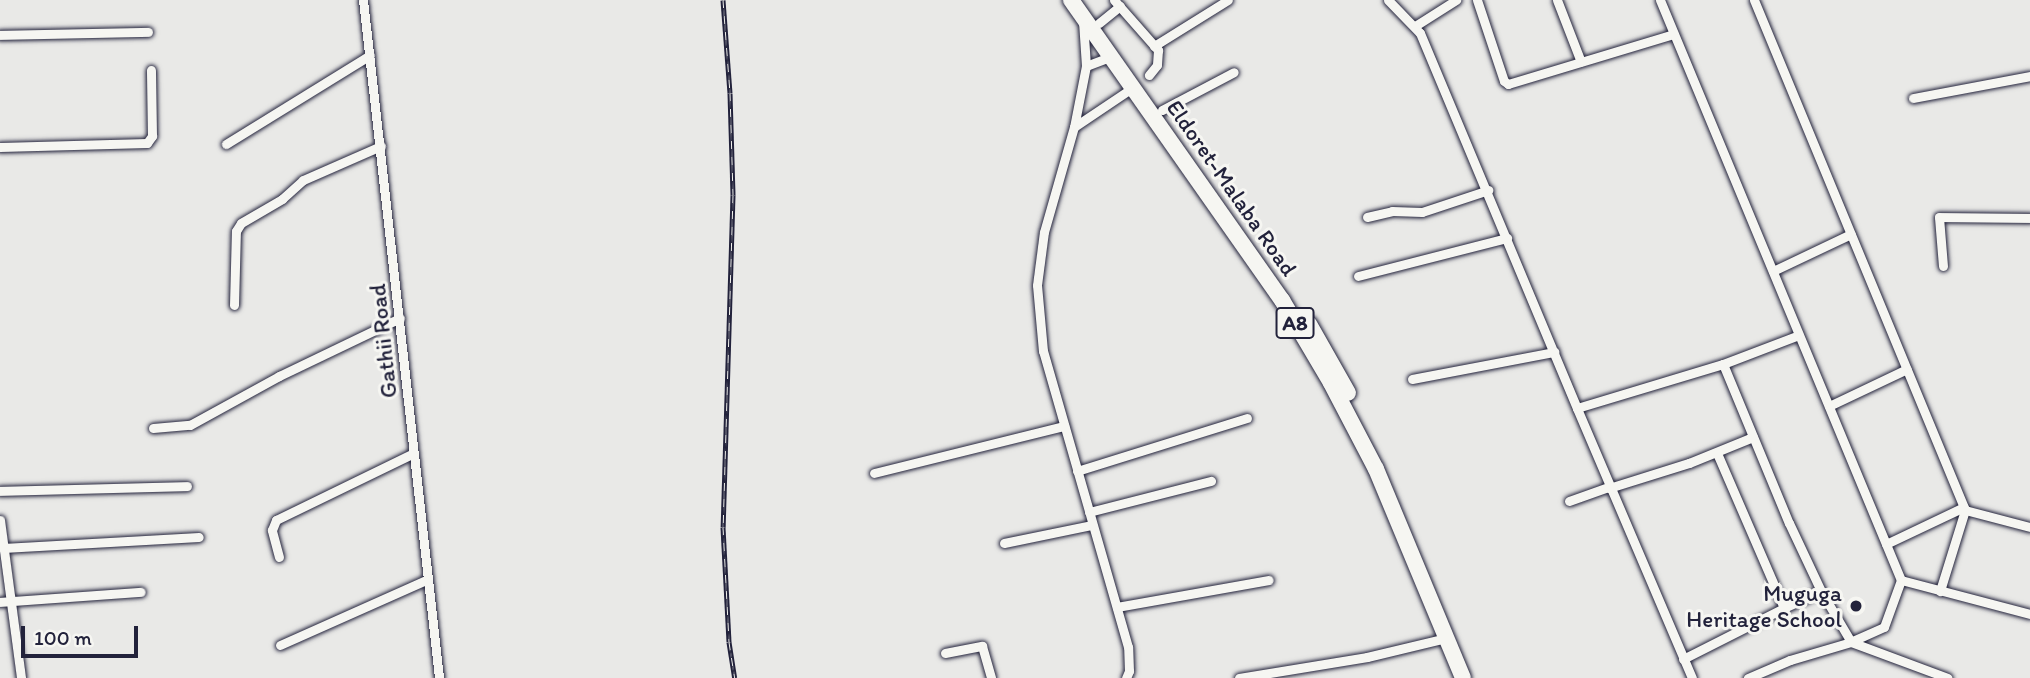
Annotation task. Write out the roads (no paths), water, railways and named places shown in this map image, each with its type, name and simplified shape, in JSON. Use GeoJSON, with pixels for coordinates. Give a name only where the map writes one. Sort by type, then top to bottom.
{"type":"FeatureCollection","features":[{"type":"Feature","properties":{"kind":"highway","name":"Eldoret-Malaba Road"},"geometry":{"type":"LineString","coordinates":[[1071,0],[1099,23],[1162,110],[1285,285],[1335,368],[1374,443],[1474,678]]}},
{"type":"Feature","properties":{"kind":"highway","name":"Eldoret-Malaba Road"},"geometry":{"type":"LineString","coordinates":[[1083,8],[1110,57],[1220,209],[1282,300],[1324,371],[1376,469],[1463,678]]}},
{"type":"Feature","properties":{"kind":"street","name":"Gathii Road"},"geometry":{"type":"LineString","coordinates":[[363,0],[439,678]]}},
{"type":"Feature","properties":{"kind":"street"},"geometry":{"type":"LineString","coordinates":[[1154,46],[1228,0]]}},
{"type":"Feature","properties":{"kind":"street"},"geometry":{"type":"LineString","coordinates":[[1388,0],[1415,26],[1488,190],[1609,488],[1692,678]]}},
{"type":"Feature","properties":{"kind":"street"},"geometry":{"type":"LineString","coordinates":[[1415,26],[1456,0]]}},
{"type":"Feature","properties":{"kind":"street"},"geometry":{"type":"LineString","coordinates":[[1476,0],[1505,83],[1674,33]]}},
{"type":"Feature","properties":{"kind":"street"},"geometry":{"type":"LineString","coordinates":[[1557,0],[1581,62]]}},
{"type":"Feature","properties":{"kind":"street"},"geometry":{"type":"LineString","coordinates":[[1660,0],[1901,580],[1884,627],[1852,642],[1790,660],[1748,678]]}},
{"type":"Feature","properties":{"kind":"street"},"geometry":{"type":"LineString","coordinates":[[1754,0],[1965,508],[1940,591]]}},
{"type":"Feature","properties":{"kind":"street"},"geometry":{"type":"LineString","coordinates":[[1099,23],[1117,3],[1154,46],[1159,57],[1149,75]]}},
{"type":"Feature","properties":{"kind":"street"},"geometry":{"type":"LineString","coordinates":[[1083,8],[1086,66],[1074,127],[1044,232],[1037,285],[1043,351],[1130,660],[1126,678]]}},
{"type":"Feature","properties":{"kind":"street"},"geometry":{"type":"LineString","coordinates":[[0,36],[148,32]]}},
{"type":"Feature","properties":{"kind":"street"},"geometry":{"type":"LineString","coordinates":[[226,144],[370,55]]}},
{"type":"Feature","properties":{"kind":"street"},"geometry":{"type":"LineString","coordinates":[[1086,66],[1110,57]]}},
{"type":"Feature","properties":{"kind":"street"},"geometry":{"type":"LineString","coordinates":[[0,148],[147,142],[152,134],[151,70]]}},
{"type":"Feature","properties":{"kind":"street"},"geometry":{"type":"LineString","coordinates":[[1162,110],[1234,72]]}},
{"type":"Feature","properties":{"kind":"street"},"geometry":{"type":"LineString","coordinates":[[1913,98],[2030,76]]}},
{"type":"Feature","properties":{"kind":"street"},"geometry":{"type":"LineString","coordinates":[[1074,127],[1126,92]]}},
{"type":"Feature","properties":{"kind":"street"},"geometry":{"type":"LineString","coordinates":[[234,305],[236,232],[241,223],[282,199],[312,175],[381,146]]}},
{"type":"Feature","properties":{"kind":"street"},"geometry":{"type":"LineString","coordinates":[[1367,217],[1392,211],[1422,212],[1488,190]]}},
{"type":"Feature","properties":{"kind":"street"},"geometry":{"type":"LineString","coordinates":[[1943,266],[1939,217],[2030,218]]}},
{"type":"Feature","properties":{"kind":"street"},"geometry":{"type":"LineString","coordinates":[[1773,271],[1851,234]]}},
{"type":"Feature","properties":{"kind":"street"},"geometry":{"type":"LineString","coordinates":[[1358,275],[1507,238]]}},
{"type":"Feature","properties":{"kind":"street"},"geometry":{"type":"LineString","coordinates":[[153,428],[190,425],[279,376],[400,318]]}},
{"type":"Feature","properties":{"kind":"street"},"geometry":{"type":"LineString","coordinates":[[1577,408],[1723,363],[1799,335]]}},
{"type":"Feature","properties":{"kind":"street"},"geometry":{"type":"LineString","coordinates":[[1412,379],[1554,352]]}},
{"type":"Feature","properties":{"kind":"street"},"geometry":{"type":"LineString","coordinates":[[1723,363],[1821,591],[1852,642],[1948,678]]}},
{"type":"Feature","properties":{"kind":"street"},"geometry":{"type":"LineString","coordinates":[[1829,406],[1907,369]]}},
{"type":"Feature","properties":{"kind":"street"},"geometry":{"type":"LineString","coordinates":[[1077,471],[1247,418]]}},
{"type":"Feature","properties":{"kind":"street"},"geometry":{"type":"LineString","coordinates":[[874,473],[1064,426]]}},
{"type":"Feature","properties":{"kind":"street"},"geometry":{"type":"LineString","coordinates":[[1569,500],[1717,453],[1753,437]]}},
{"type":"Feature","properties":{"kind":"street"},"geometry":{"type":"LineString","coordinates":[[279,557],[272,530],[276,520],[414,453]]}},
{"type":"Feature","properties":{"kind":"street"},"geometry":{"type":"LineString","coordinates":[[1717,453],[1784,608]]}},
{"type":"Feature","properties":{"kind":"street"},"geometry":{"type":"LineString","coordinates":[[1089,512],[1211,481]]}},
{"type":"Feature","properties":{"kind":"street"},"geometry":{"type":"LineString","coordinates":[[0,491],[187,486]]}},
{"type":"Feature","properties":{"kind":"street"},"geometry":{"type":"LineString","coordinates":[[1886,544],[1965,508],[2030,527]]}},
{"type":"Feature","properties":{"kind":"street"},"geometry":{"type":"LineString","coordinates":[[0,520],[5,602],[21,678]]}},
{"type":"Feature","properties":{"kind":"street"},"geometry":{"type":"LineString","coordinates":[[1004,543],[1092,525]]}},
{"type":"Feature","properties":{"kind":"street"},"geometry":{"type":"LineString","coordinates":[[2,545],[199,537]]}},
{"type":"Feature","properties":{"kind":"street"},"geometry":{"type":"LineString","coordinates":[[280,645],[428,579]]}},
{"type":"Feature","properties":{"kind":"street"},"geometry":{"type":"LineString","coordinates":[[1116,607],[1269,580]]}},
{"type":"Feature","properties":{"kind":"street"},"geometry":{"type":"LineString","coordinates":[[1901,580],[2030,614]]}},
{"type":"Feature","properties":{"kind":"street"},"geometry":{"type":"LineString","coordinates":[[1683,659],[1821,591]]}},
{"type":"Feature","properties":{"kind":"street"},"geometry":{"type":"LineString","coordinates":[[5,602],[141,592]]}},
{"type":"Feature","properties":{"kind":"street"},"geometry":{"type":"LineString","coordinates":[[1239,678],[1367,657],[1446,638]]}},
{"type":"Feature","properties":{"kind":"street"},"geometry":{"type":"LineString","coordinates":[[945,653],[982,646],[991,678]]}},
{"type":"Feature","properties":{"kind":"railway"},"geometry":{"type":"LineString","coordinates":[[723,0],[730,93],[733,195],[723,527],[729,642],[735,678]]}},
{"type":"Feature","properties":{"kind":"place","name":"Muguga Heritage School"},"geometry":{"type":"Point","coordinates":[1856,606]}}]}
